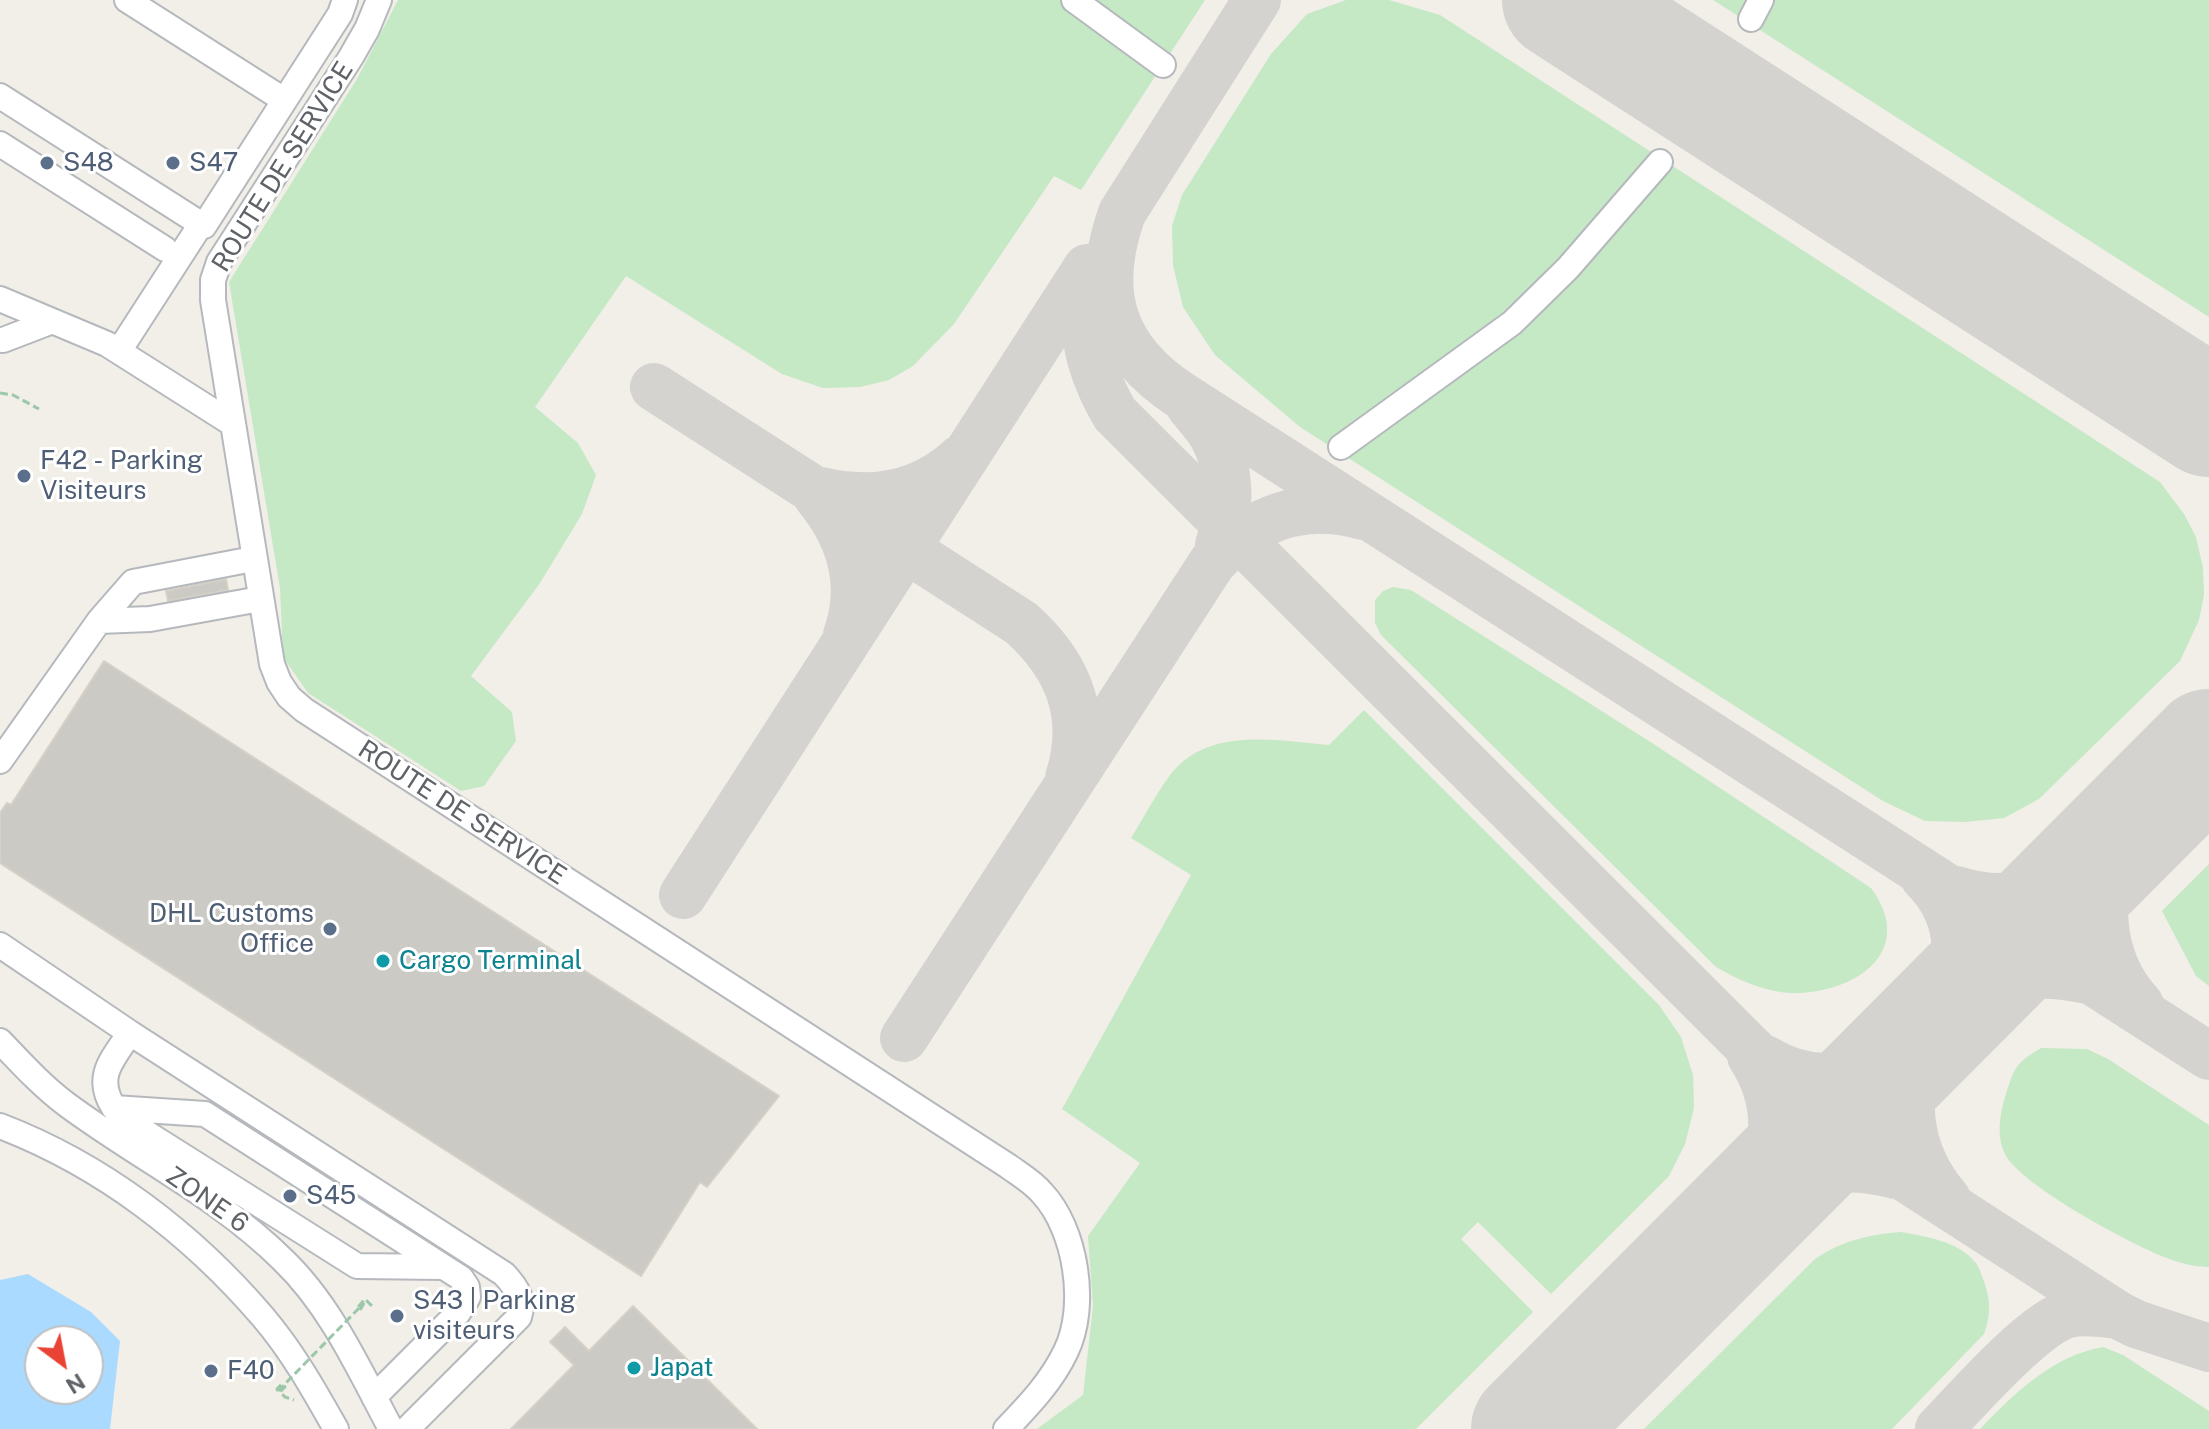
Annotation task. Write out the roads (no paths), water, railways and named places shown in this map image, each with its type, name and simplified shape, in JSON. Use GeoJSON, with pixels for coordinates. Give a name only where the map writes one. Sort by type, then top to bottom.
{"type":"FeatureCollection","features":[{"type":"Feature","properties":{"kind":"street"},"geometry":{"type":"LineString","coordinates":[[127,0],[284,100]]}},
{"type":"Feature","properties":{"kind":"street"},"geometry":{"type":"LineString","coordinates":[[0,96],[204,226],[340,14],[345,0]]}},
{"type":"Feature","properties":{"kind":"street","name":"ROUTE DE SERVICE"},"geometry":{"type":"LineString","coordinates":[[379,0],[351,57],[219,262],[213,280],[213,300],[253,559],[272,664],[279,682],[289,697],[304,710],[1008,1166],[1043,1193],[1064,1228],[1074,1260],[1077,1293],[1075,1321],[1068,1349],[1049,1381],[1006,1429]]}},
{"type":"Feature","properties":{"kind":"street"},"geometry":{"type":"LineString","coordinates":[[1074,0],[1163,65]]}},
{"type":"Feature","properties":{"kind":"street"},"geometry":{"type":"LineString","coordinates":[[0,144],[165,249]]}},
{"type":"Feature","properties":{"kind":"street"},"geometry":{"type":"LineString","coordinates":[[1341,447],[1512,323],[1568,268],[1660,162]]}},
{"type":"Feature","properties":{"kind":"street"},"geometry":{"type":"LineString","coordinates":[[119,351],[201,224]]}},
{"type":"Feature","properties":{"kind":"street"},"geometry":{"type":"LineString","coordinates":[[0,300],[50,322],[85,333],[119,351],[233,424]]}},
{"type":"Feature","properties":{"kind":"street"},"geometry":{"type":"LineString","coordinates":[[0,300],[6,326],[1,342]]}},
{"type":"Feature","properties":{"kind":"street"},"geometry":{"type":"LineString","coordinates":[[1,342],[50,322]]}},
{"type":"Feature","properties":{"kind":"street"},"geometry":{"type":"LineString","coordinates":[[0,761],[99,621],[133,582],[253,559]]}},
{"type":"Feature","properties":{"kind":"street"},"geometry":{"type":"LineString","coordinates":[[99,621],[150,619],[260,599]]}},
{"type":"Feature","properties":{"kind":"street"},"geometry":{"type":"LineString","coordinates":[[0,945],[130,1033],[504,1274],[516,1287],[523,1306],[519,1317],[407,1429]]}},
{"type":"Feature","properties":{"kind":"street"},"geometry":{"type":"LineString","coordinates":[[130,1033],[109,1065],[103,1083],[106,1096],[121,1117],[357,1266],[443,1267]]}},
{"type":"Feature","properties":{"kind":"street","name":"ZONE 6"},"geometry":{"type":"LineString","coordinates":[[0,1041],[65,1103],[229,1214],[286,1262],[315,1297],[391,1429]]}},
{"type":"Feature","properties":{"kind":"street"},"geometry":{"type":"LineString","coordinates":[[114,1108],[205,1114],[461,1278],[467,1287],[468,1297],[458,1313],[374,1397]]}},
{"type":"Feature","properties":{"kind":"street"},"geometry":{"type":"LineString","coordinates":[[0,1126],[27,1136],[119,1186],[204,1254],[265,1319],[308,1380],[336,1429]]}},
{"type":"Feature","properties":{"kind":"water"},"geometry":{"type":"Polygon","coordinates":[[[28,1274],[91,1312],[104,1325],[120,1341],[110,1429],[0,1429],[0,1280],[28,1274]]]}},
{"type":"Feature","properties":{"kind":"place","name":"S48"},"geometry":{"type":"Point","coordinates":[47,163]}},
{"type":"Feature","properties":{"kind":"place","name":"S47"},"geometry":{"type":"Point","coordinates":[173,163]}},
{"type":"Feature","properties":{"kind":"place","name":"F42 - Parking Visiteurs"},"geometry":{"type":"Point","coordinates":[24,476]}},
{"type":"Feature","properties":{"kind":"place","name":"DHL Customs Office"},"geometry":{"type":"Point","coordinates":[330,929]}},
{"type":"Feature","properties":{"kind":"place","name":"Cargo Terminal"},"geometry":{"type":"Point","coordinates":[383,961]}},
{"type":"Feature","properties":{"kind":"place","name":"S45"},"geometry":{"type":"Point","coordinates":[290,1196]}},
{"type":"Feature","properties":{"kind":"place","name":"S43 | Parking visiteurs"},"geometry":{"type":"Point","coordinates":[397,1316]}},
{"type":"Feature","properties":{"kind":"place","name":"Japat"},"geometry":{"type":"Point","coordinates":[634,1368]}},
{"type":"Feature","properties":{"kind":"place","name":"F40"},"geometry":{"type":"Point","coordinates":[211,1371]}}]}
